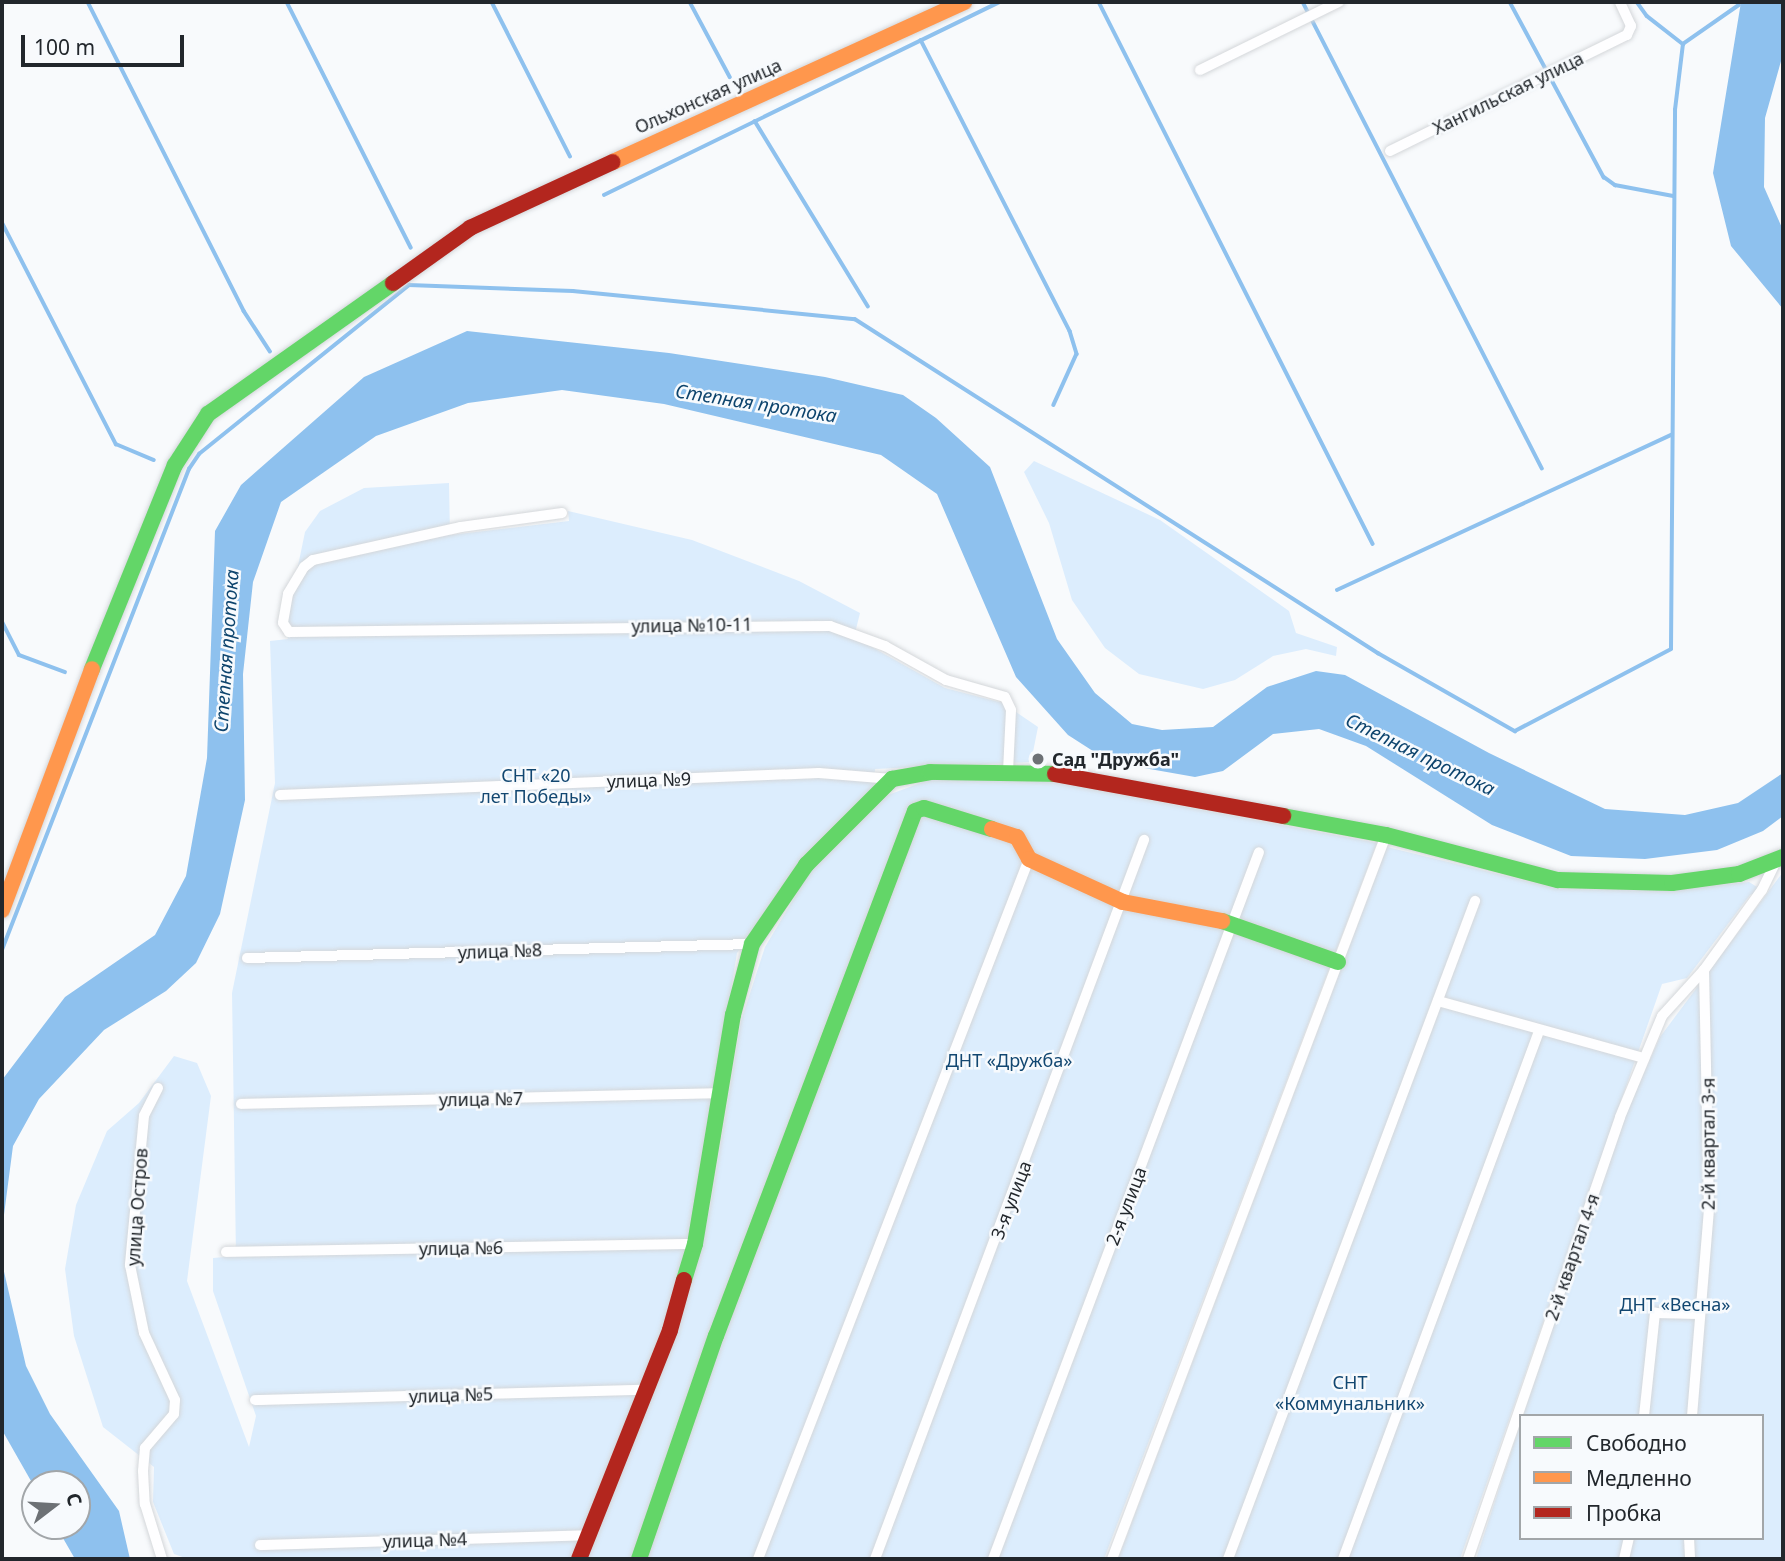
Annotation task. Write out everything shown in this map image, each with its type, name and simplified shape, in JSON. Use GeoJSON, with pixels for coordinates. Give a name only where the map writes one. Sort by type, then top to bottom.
{"type":"FeatureCollection","features":[{"type":"Feature","properties":{"kind":"street","name":"Ольхонская улица"},"geometry":{"type":"LineString","coordinates":[[2,910],[111,615],[189,438],[208,414],[470,228],[964,2]]}},
{"type":"Feature","properties":{"kind":"street"},"geometry":{"type":"LineString","coordinates":[[1200,70],[1339,2]]}},
{"type":"Feature","properties":{"kind":"street","name":"Хангильская улица"},"geometry":{"type":"LineString","coordinates":[[1390,151],[1627,35],[1631,26],[1619,2]]}},
{"type":"Feature","properties":{"kind":"street","name":"улица №10-11"},"geometry":{"type":"LineString","coordinates":[[562,513],[461,527],[313,560],[304,567],[283,607],[289,632],[830,626],[885,646],[946,680],[1005,697],[1011,710],[1008,771]]}},
{"type":"Feature","properties":{"kind":"street"},"geometry":{"type":"LineString","coordinates":[[579,1559],[647,1390],[695,1244],[741,979],[752,944],[806,865],[892,779],[930,772],[1047,773],[1386,835],[1558,880],[1672,884],[1739,874],[1780,859]]}},
{"type":"Feature","properties":{"kind":"street","name":"улица №9"},"geometry":{"type":"LineString","coordinates":[[279,795],[819,773],[892,779]]}},
{"type":"Feature","properties":{"kind":"street"},"geometry":{"type":"LineString","coordinates":[[639,1559],[716,1336],[915,811],[924,808],[1017,837],[1029,859],[1123,902],[1232,923],[1338,962]]}},
{"type":"Feature","properties":{"kind":"street"},"geometry":{"type":"LineString","coordinates":[[1112,1559],[1386,835]]}},
{"type":"Feature","properties":{"kind":"street","name":"3-я улица"},"geometry":{"type":"LineString","coordinates":[[875,1559],[1144,840]]}},
{"type":"Feature","properties":{"kind":"street","name":"2-я улица"},"geometry":{"type":"LineString","coordinates":[[993,1559],[1259,852]]}},
{"type":"Feature","properties":{"kind":"street"},"geometry":{"type":"LineString","coordinates":[[758,1559],[1029,859]]}},
{"type":"Feature","properties":{"kind":"street"},"geometry":{"type":"LineString","coordinates":[[1704,970],[1762,890],[1780,859]]}},
{"type":"Feature","properties":{"kind":"street"},"geometry":{"type":"LineString","coordinates":[[1228,1559],[1475,901]]}},
{"type":"Feature","properties":{"kind":"street","name":"улица №8"},"geometry":{"type":"LineString","coordinates":[[247,958],[752,944]]}},
{"type":"Feature","properties":{"kind":"street","name":"2-й квартал 4-я"},"geometry":{"type":"LineString","coordinates":[[1468,1559],[1644,1058],[1662,1017],[1704,970]]}},
{"type":"Feature","properties":{"kind":"street","name":"2-й квартал 3-я"},"geometry":{"type":"LineString","coordinates":[[1692,1414],[1710,1195],[1704,970]]}},
{"type":"Feature","properties":{"kind":"street"},"geometry":{"type":"LineString","coordinates":[[1438,1001],[1644,1058]]}},
{"type":"Feature","properties":{"kind":"street"},"geometry":{"type":"LineString","coordinates":[[1343,1559],[1539,1031]]}},
{"type":"Feature","properties":{"kind":"street","name":"улица Остров"},"geometry":{"type":"LineString","coordinates":[[158,1088],[144,1116],[130,1265],[144,1333],[175,1400],[174,1414],[145,1448],[143,1471],[145,1504],[162,1559]]}},
{"type":"Feature","properties":{"kind":"street","name":"улица №7"},"geometry":{"type":"LineString","coordinates":[[241,1104],[721,1093]]}},
{"type":"Feature","properties":{"kind":"street","name":"улица №6"},"geometry":{"type":"LineString","coordinates":[[226,1252],[695,1244]]}},
{"type":"Feature","properties":{"kind":"street"},"geometry":{"type":"LineString","coordinates":[[1644,1414],[1655,1313],[1698,1314]]}},
{"type":"Feature","properties":{"kind":"street","name":"улица №5"},"geometry":{"type":"LineString","coordinates":[[255,1400],[647,1390]]}},
{"type":"Feature","properties":{"kind":"street","name":"улица №4"},"geometry":{"type":"LineString","coordinates":[[260,1545],[590,1535]]}},
{"type":"Feature","properties":{"kind":"street"},"geometry":{"type":"LineString","coordinates":[[1624,1559],[1629,1540]]}},
{"type":"Feature","properties":{"kind":"street"},"geometry":{"type":"LineString","coordinates":[[1689,1540],[1690,1559]]}},
{"type":"Feature","properties":{"kind":"green space"},"geometry":{"type":"Polygon","coordinates":[[[1034,461],[1160,520],[1289,611],[1296,633],[1337,647],[1336,656],[1306,649],[1273,656],[1235,680],[1203,689],[1139,674],[1105,648],[1072,600],[1049,523],[1024,472],[1034,461]]]}},
{"type":"Feature","properties":{"kind":"green space","name":"СНТ «20 лет Победы»"},"geometry":{"type":"Polygon","coordinates":[[[449,483],[450,535],[569,521],[568,511],[692,540],[799,581],[860,613],[854,637],[945,688],[1003,703],[1038,727],[1031,762],[875,769],[873,792],[801,864],[737,953],[684,1272],[573,1559],[188,1559],[174,1554],[153,1502],[154,1467],[103,1427],[74,1336],[65,1269],[76,1205],[107,1131],[139,1103],[174,1056],[197,1063],[211,1096],[187,1281],[249,1447],[256,1416],[213,1291],[213,1258],[236,1256],[232,993],[275,783],[270,641],[288,639],[286,624],[305,532],[320,511],[364,488],[449,483]]]}},
{"type":"Feature","properties":{"kind":"green space","name":"ДНТ «Дружба»"},"geometry":{"type":"Polygon","coordinates":[[[931,779],[1047,781],[1377,843],[1104,1559],[584,1559],[675,1336],[710,1208],[741,1021],[765,947],[812,868],[888,795],[931,779]]]}},
{"type":"Feature","properties":{"kind":"green space","name":"СНТ «Коммунальник»"},"geometry":{"type":"Polygon","coordinates":[[[1387,847],[1559,889],[1665,890],[1749,882],[1762,890],[1750,895],[1687,978],[1662,984],[1460,1559],[1118,1559],[1387,847]]]}},
{"type":"Feature","properties":{"kind":"green space","name":"ДНТ «Весна»"},"geometry":{"type":"Polygon","coordinates":[[[1783,872],[1783,1559],[1476,1559],[1519,1428],[1519,1540],[1764,1540],[1764,1414],[1524,1414],[1624,1118],[1660,1037],[1783,872]]]}},
{"type":"Feature","properties":{"kind":"water"},"geometry":{"type":"Polygon","coordinates":[[[1741,2],[1783,2],[1783,54],[1765,118],[1764,187],[1783,230],[1783,309],[1731,246],[1713,173],[1741,2]]]}},
{"type":"Feature","properties":{"kind":"water","name":"Степная протока"},"geometry":{"type":"Polygon","coordinates":[[[467,331],[669,353],[825,377],[903,395],[936,418],[990,467],[1057,639],[1095,693],[1132,724],[1162,730],[1213,727],[1267,687],[1316,671],[1345,675],[1489,753],[1605,809],[1685,815],[1738,803],[1783,773],[1783,816],[1763,831],[1717,850],[1645,859],[1571,856],[1492,825],[1366,746],[1319,729],[1273,734],[1223,771],[1195,777],[1110,762],[1068,735],[1016,677],[937,494],[881,455],[664,404],[562,390],[468,403],[376,436],[281,502],[253,582],[243,674],[245,800],[220,914],[196,963],[166,991],[104,1030],[39,1099],[13,1146],[2,1230],[2,1080],[65,997],[155,935],[186,876],[207,758],[215,531],[241,485],[364,377],[467,331]]]}},
{"type":"Feature","properties":{"kind":"water"},"geometry":{"type":"Polygon","coordinates":[[[2,1263],[26,1366],[50,1414],[90,1470],[25,1470],[2,1430],[2,1263]]]}},
{"type":"Feature","properties":{"kind":"water"},"geometry":{"type":"Polygon","coordinates":[[[91,1472],[119,1511],[130,1559],[75,1559],[64,1540],[91,1540],[91,1472]]]}},
{"type":"Feature","properties":{"kind":"waterway"},"geometry":{"type":"LineString","coordinates":[[88,2],[244,311],[270,351]]}},
{"type":"Feature","properties":{"kind":"waterway"},"geometry":{"type":"LineString","coordinates":[[287,2],[411,248]]}},
{"type":"Feature","properties":{"kind":"waterway"},"geometry":{"type":"LineString","coordinates":[[492,2],[570,156]]}},
{"type":"Feature","properties":{"kind":"waterway"},"geometry":{"type":"LineString","coordinates":[[690,2],[730,77]]}},
{"type":"Feature","properties":{"kind":"waterway"},"geometry":{"type":"LineString","coordinates":[[604,195],[999,2]]}},
{"type":"Feature","properties":{"kind":"waterway"},"geometry":{"type":"LineString","coordinates":[[1099,2],[1373,544]]}},
{"type":"Feature","properties":{"kind":"waterway"},"geometry":{"type":"LineString","coordinates":[[1303,2],[1542,468]]}},
{"type":"Feature","properties":{"kind":"waterway"},"geometry":{"type":"LineString","coordinates":[[1510,2],[1604,177],[1615,185],[1673,196]]}},
{"type":"Feature","properties":{"kind":"waterway"},"geometry":{"type":"LineString","coordinates":[[1637,2],[1647,16],[1683,44]]}},
{"type":"Feature","properties":{"kind":"waterway"},"geometry":{"type":"LineString","coordinates":[[2,950],[189,469],[199,454],[409,285],[573,291],[855,319],[1378,653],[1515,731],[1671,649],[1675,110],[1683,44],[1739,5]]}},
{"type":"Feature","properties":{"kind":"waterway"},"geometry":{"type":"LineString","coordinates":[[921,40],[1070,331],[1077,354],[1054,405]]}},
{"type":"Feature","properties":{"kind":"waterway"},"geometry":{"type":"LineString","coordinates":[[755,121],[868,306]]}},
{"type":"Feature","properties":{"kind":"waterway"},"geometry":{"type":"LineString","coordinates":[[2,222],[116,444],[154,460]]}},
{"type":"Feature","properties":{"kind":"waterway"},"geometry":{"type":"LineString","coordinates":[[1337,590],[1671,435]]}},
{"type":"Feature","properties":{"kind":"waterway"},"geometry":{"type":"LineString","coordinates":[[2,621],[19,655],[65,672]]}},
{"type":"Feature","properties":{"kind":"traffic: fast"},"geometry":{"type":"LineString","coordinates":[[92,669],[175,465],[208,414],[393,283]]}},
{"type":"Feature","properties":{"kind":"traffic: fast"},"geometry":{"type":"LineString","coordinates":[[684,1280],[695,1244],[733,1015],[752,944],[806,865],[892,779],[930,772],[1055,774]]}},
{"type":"Feature","properties":{"kind":"traffic: fast"},"geometry":{"type":"LineString","coordinates":[[639,1559],[716,1336],[915,811],[924,808],[992,829]]}},
{"type":"Feature","properties":{"kind":"traffic: fast"},"geometry":{"type":"LineString","coordinates":[[1283,816],[1386,835],[1558,880],[1672,883],[1739,874],[1783,857]]}},
{"type":"Feature","properties":{"kind":"traffic: fast"},"geometry":{"type":"LineString","coordinates":[[1222,921],[1338,962]]}},
{"type":"Feature","properties":{"kind":"traffic: slow"},"geometry":{"type":"LineString","coordinates":[[613,162],[964,2]]}},
{"type":"Feature","properties":{"kind":"traffic: slow"},"geometry":{"type":"LineString","coordinates":[[2,910],[92,669]]}},
{"type":"Feature","properties":{"kind":"traffic: slow"},"geometry":{"type":"LineString","coordinates":[[992,829],[1017,837],[1029,859],[1123,902],[1222,921]]}},
{"type":"Feature","properties":{"kind":"traffic: jam"},"geometry":{"type":"LineString","coordinates":[[393,283],[470,228],[613,162]]}},
{"type":"Feature","properties":{"kind":"traffic: jam"},"geometry":{"type":"LineString","coordinates":[[1055,774],[1283,816]]}},
{"type":"Feature","properties":{"kind":"traffic: jam"},"geometry":{"type":"LineString","coordinates":[[579,1559],[670,1330],[684,1280]]}},
{"type":"Feature","properties":{"kind":"place","name":"Сад \"Дружба\""},"geometry":{"type":"Point","coordinates":[1038,759]}}]}
